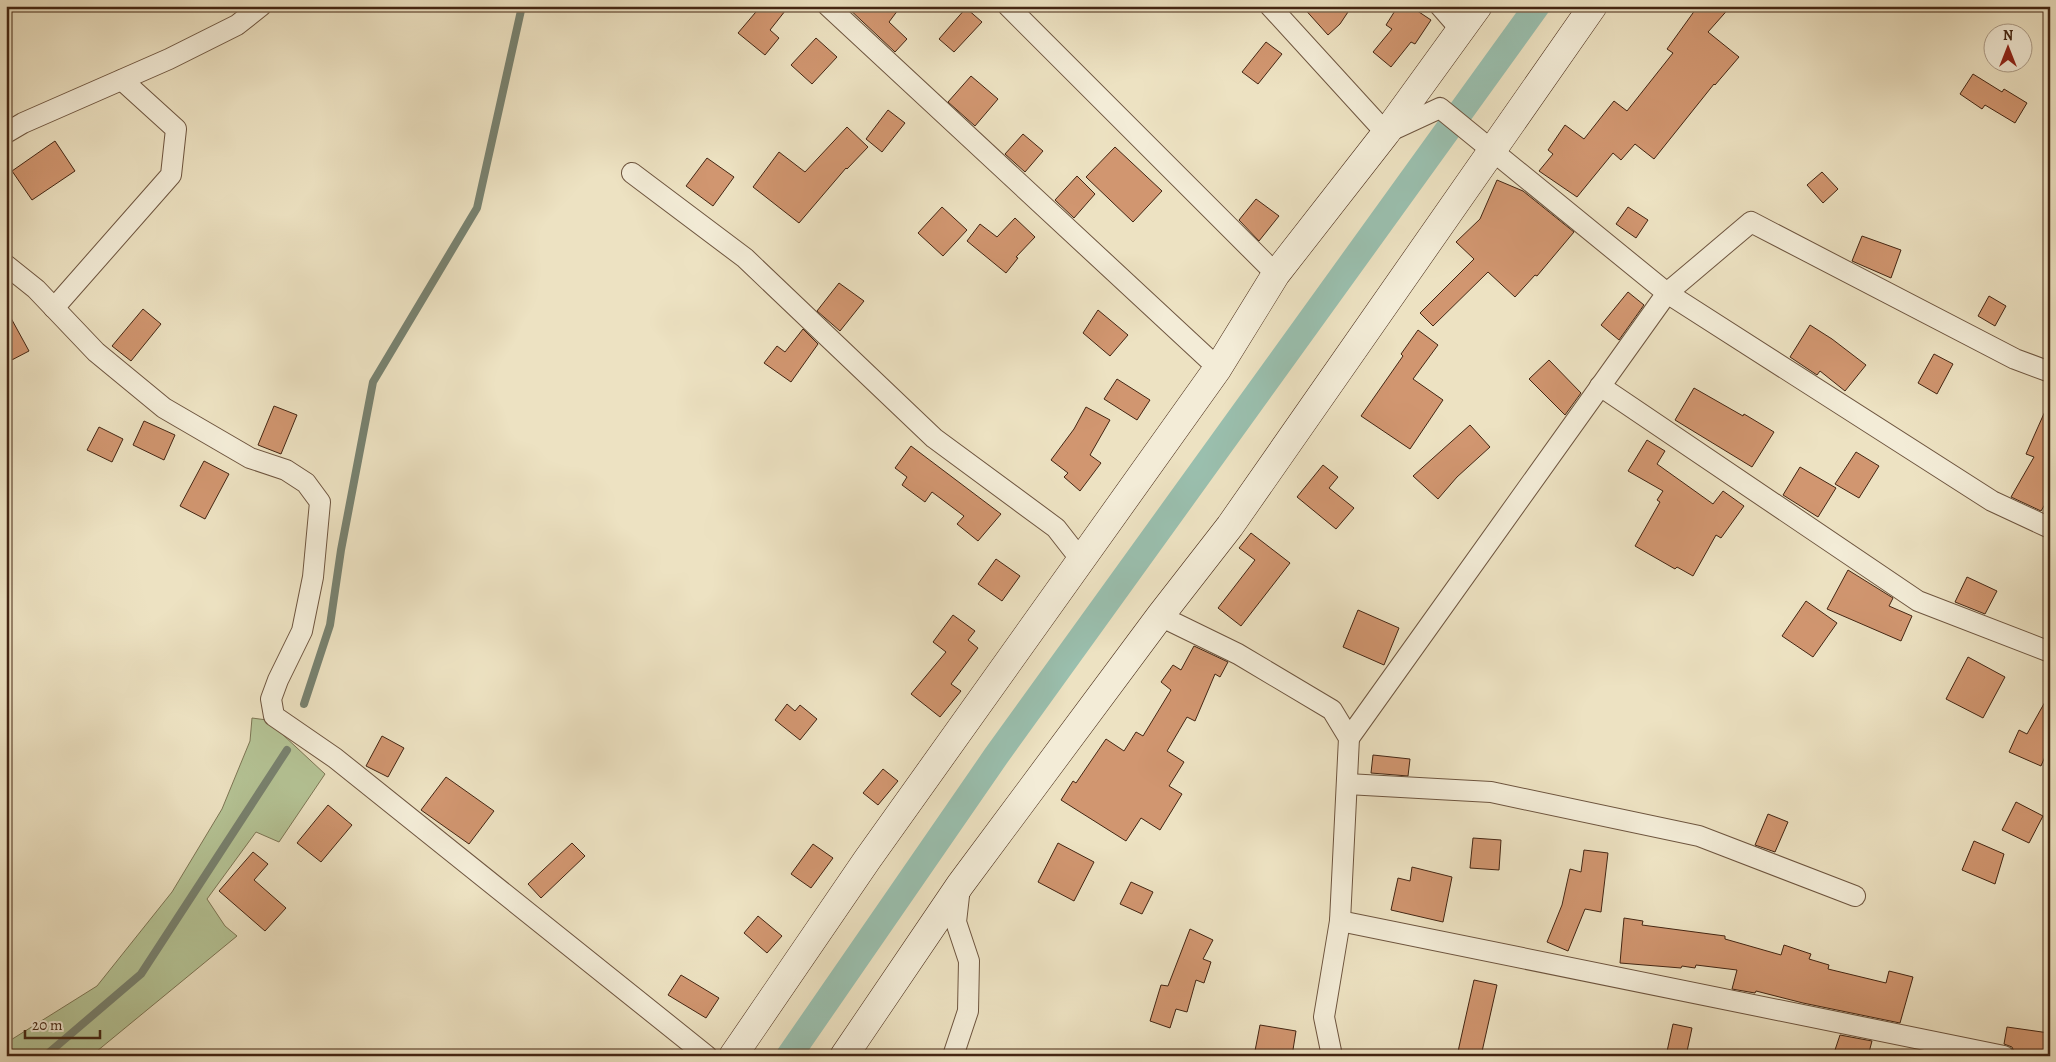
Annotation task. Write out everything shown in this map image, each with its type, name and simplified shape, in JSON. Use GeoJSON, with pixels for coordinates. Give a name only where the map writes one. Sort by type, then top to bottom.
{"type":"FeatureCollection","features":[{"type":"Feature","properties":{"kind":"main road"},"geometry":{"type":"LineString","coordinates":[[734,1056],[867,860],[1218,368],[1276,274],[1386,133],[1478,6]]}},
{"type":"Feature","properties":{"kind":"main road"},"geometry":{"type":"LineString","coordinates":[[844,1056],[960,885],[1160,616],[1230,526],[1593,6]]}},
{"type":"Feature","properties":{"kind":"street"},"geometry":{"type":"LineString","coordinates":[[6,134],[23,122],[169,60],[237,25],[261,6]]}},
{"type":"Feature","properties":{"kind":"street"},"geometry":{"type":"LineString","coordinates":[[828,6],[1218,368]]}},
{"type":"Feature","properties":{"kind":"street"},"geometry":{"type":"LineString","coordinates":[[1008,6],[1276,274]]}},
{"type":"Feature","properties":{"kind":"street"},"geometry":{"type":"LineString","coordinates":[[1270,6],[1386,133],[1440,108],[1667,293],[1992,501],[2050,528]]}},
{"type":"Feature","properties":{"kind":"street"},"geometry":{"type":"LineString","coordinates":[[1440,6],[1462,30]]}},
{"type":"Feature","properties":{"kind":"street"},"geometry":{"type":"LineString","coordinates":[[54,308],[171,175],[176,129],[122,80]]}},
{"type":"Feature","properties":{"kind":"street"},"geometry":{"type":"LineString","coordinates":[[632,173],[745,258],[934,438],[1056,528],[1081,560]]}},
{"type":"Feature","properties":{"kind":"street"},"geometry":{"type":"LineString","coordinates":[[1332,1056],[1324,1017],[1340,921],[1349,738],[1667,293],[1751,222],[2015,359],[2050,372]]}},
{"type":"Feature","properties":{"kind":"street"},"geometry":{"type":"LineString","coordinates":[[6,265],[36,289],[96,352],[164,408],[250,458],[286,470],[306,483],[320,502],[313,577],[302,631],[278,680],[272,699],[274,716],[335,758],[707,1056]]}},
{"type":"Feature","properties":{"kind":"street"},"geometry":{"type":"LineString","coordinates":[[1600,386],[1918,602],[2050,652]]}},
{"type":"Feature","properties":{"kind":"street"},"geometry":{"type":"LineString","coordinates":[[1160,616],[1238,654],[1332,710],[1349,738]]}},
{"type":"Feature","properties":{"kind":"street"},"geometry":{"type":"LineString","coordinates":[[1347,784],[1491,792],[1699,836],[1855,896]]}},
{"type":"Feature","properties":{"kind":"street"},"geometry":{"type":"LineString","coordinates":[[953,1056],[968,1011],[969,961],[956,922],[960,885]]}},
{"type":"Feature","properties":{"kind":"street"},"geometry":{"type":"LineString","coordinates":[[1340,921],[2004,1056]]}},
{"type":"Feature","properties":{"kind":"green space"},"geometry":{"type":"Polygon","coordinates":[[[252,718],[267,720],[325,774],[279,842],[256,832],[207,899],[225,926],[237,936],[91,1056],[6,1056],[6,1043],[97,986],[172,892],[222,809],[250,741],[252,718]]]}},
{"type":"Feature","properties":{"kind":"building"},"geometry":{"type":"Polygon","coordinates":[[[761,6],[789,6],[770,30],[779,38],[765,55],[738,33],[761,6]]]}},
{"type":"Feature","properties":{"kind":"building"},"geometry":{"type":"Polygon","coordinates":[[[846,6],[901,6],[889,22],[907,39],[895,52],[846,6]]]}},
{"type":"Feature","properties":{"kind":"building"},"geometry":{"type":"Polygon","coordinates":[[[1302,6],[1352,6],[1340,24],[1328,35],[1302,6]]]}},
{"type":"Feature","properties":{"kind":"building"},"geometry":{"type":"Polygon","coordinates":[[[1398,6],[1410,6],[1431,20],[1415,44],[1411,42],[1391,67],[1373,52],[1392,29],[1386,25],[1398,6]]]}},
{"type":"Feature","properties":{"kind":"building"},"geometry":{"type":"Polygon","coordinates":[[[1698,6],[1731,6],[1708,32],[1739,57],[1714,84],[1654,159],[1635,144],[1621,160],[1613,153],[1577,197],[1539,171],[1553,154],[1548,150],[1565,125],[1584,139],[1614,101],[1627,111],[1673,53],[1667,49],[1698,6]]]}},
{"type":"Feature","properties":{"kind":"building"},"geometry":{"type":"Polygon","coordinates":[[[966,8],[982,22],[954,52],[939,39],[966,8]]]}},
{"type":"Feature","properties":{"kind":"building"},"geometry":{"type":"Polygon","coordinates":[[[816,38],[837,57],[812,84],[791,65],[816,38]]]}},
{"type":"Feature","properties":{"kind":"building"},"geometry":{"type":"Polygon","coordinates":[[[1266,42],[1282,54],[1258,84],[1242,72],[1266,42]]]}},
{"type":"Feature","properties":{"kind":"building"},"geometry":{"type":"Polygon","coordinates":[[[1973,74],[2002,92],[2004,89],[2027,103],[2015,123],[1985,105],[1982,109],[1960,94],[1973,74]]]}},
{"type":"Feature","properties":{"kind":"building"},"geometry":{"type":"Polygon","coordinates":[[[971,76],[998,99],[975,126],[948,102],[971,76]]]}},
{"type":"Feature","properties":{"kind":"building"},"geometry":{"type":"Polygon","coordinates":[[[888,110],[905,123],[882,152],[866,139],[888,110]]]}},
{"type":"Feature","properties":{"kind":"building"},"geometry":{"type":"Polygon","coordinates":[[[847,127],[868,147],[846,168],[799,223],[753,187],[779,152],[805,172],[847,127]]]}},
{"type":"Feature","properties":{"kind":"building"},"geometry":{"type":"Polygon","coordinates":[[[1023,134],[1043,151],[1025,172],[1005,154],[1023,134]]]}},
{"type":"Feature","properties":{"kind":"building"},"geometry":{"type":"Polygon","coordinates":[[[55,141],[75,171],[32,200],[12,171],[55,141]]]}},
{"type":"Feature","properties":{"kind":"building"},"geometry":{"type":"Polygon","coordinates":[[[1115,147],[1162,191],[1133,222],[1086,177],[1115,147]]]}},
{"type":"Feature","properties":{"kind":"building"},"geometry":{"type":"Polygon","coordinates":[[[707,158],[734,177],[713,206],[686,186],[707,158]]]}},
{"type":"Feature","properties":{"kind":"building"},"geometry":{"type":"Polygon","coordinates":[[[1822,172],[1838,189],[1823,203],[1807,185],[1822,172]]]}},
{"type":"Feature","properties":{"kind":"building"},"geometry":{"type":"Polygon","coordinates":[[[1077,176],[1095,194],[1074,218],[1055,200],[1077,176]]]}},
{"type":"Feature","properties":{"kind":"building"},"geometry":{"type":"Polygon","coordinates":[[[1497,180],[1523,191],[1574,232],[1537,276],[1535,275],[1515,297],[1488,272],[1433,326],[1420,313],[1474,259],[1456,242],[1480,219],[1497,180]]]}},
{"type":"Feature","properties":{"kind":"building"},"geometry":{"type":"Polygon","coordinates":[[[1256,199],[1279,216],[1259,241],[1239,220],[1256,199]]]}},
{"type":"Feature","properties":{"kind":"building"},"geometry":{"type":"Polygon","coordinates":[[[942,207],[967,230],[943,256],[918,233],[942,207]]]}},
{"type":"Feature","properties":{"kind":"building"},"geometry":{"type":"Polygon","coordinates":[[[1628,207],[1648,220],[1636,238],[1616,224],[1628,207]]]}},
{"type":"Feature","properties":{"kind":"building"},"geometry":{"type":"Polygon","coordinates":[[[1015,218],[1035,237],[1016,257],[1018,258],[1006,273],[967,241],[980,224],[997,237],[1015,218]]]}},
{"type":"Feature","properties":{"kind":"building"},"geometry":{"type":"Polygon","coordinates":[[[1862,236],[1901,250],[1891,278],[1852,261],[1862,236]]]}},
{"type":"Feature","properties":{"kind":"building"},"geometry":{"type":"Polygon","coordinates":[[[839,283],[864,301],[840,331],[817,311],[839,283]]]}},
{"type":"Feature","properties":{"kind":"building"},"geometry":{"type":"Polygon","coordinates":[[[1628,292],[1644,305],[1619,340],[1601,325],[1628,292]]]}},
{"type":"Feature","properties":{"kind":"building"},"geometry":{"type":"Polygon","coordinates":[[[1989,296],[2006,306],[1995,326],[1978,316],[1989,296]]]}},
{"type":"Feature","properties":{"kind":"building"},"geometry":{"type":"Polygon","coordinates":[[[6,309],[29,351],[6,363],[6,309]]]}},
{"type":"Feature","properties":{"kind":"building"},"geometry":{"type":"Polygon","coordinates":[[[143,309],[161,324],[131,361],[112,346],[143,309]]]}},
{"type":"Feature","properties":{"kind":"building"},"geometry":{"type":"Polygon","coordinates":[[[1098,310],[1128,335],[1110,356],[1083,333],[1098,310]]]}},
{"type":"Feature","properties":{"kind":"building"},"geometry":{"type":"Polygon","coordinates":[[[1810,325],[1866,365],[1845,391],[1820,371],[1817,375],[1790,357],[1810,325]]]}},
{"type":"Feature","properties":{"kind":"building"},"geometry":{"type":"Polygon","coordinates":[[[803,329],[818,344],[791,382],[764,363],[777,346],[785,352],[803,329]]]}},
{"type":"Feature","properties":{"kind":"building"},"geometry":{"type":"Polygon","coordinates":[[[1418,330],[1438,345],[1413,379],[1443,400],[1410,449],[1361,416],[1403,356],[1401,354],[1418,330]]]}},
{"type":"Feature","properties":{"kind":"building"},"geometry":{"type":"Polygon","coordinates":[[[1934,354],[1953,364],[1937,394],[1918,383],[1934,354]]]}},
{"type":"Feature","properties":{"kind":"building"},"geometry":{"type":"Polygon","coordinates":[[[1549,360],[1581,393],[1565,415],[1529,379],[1549,360]]]}},
{"type":"Feature","properties":{"kind":"building"},"geometry":{"type":"Polygon","coordinates":[[[1117,379],[1150,400],[1137,420],[1104,399],[1117,379]]]}},
{"type":"Feature","properties":{"kind":"building"},"geometry":{"type":"Polygon","coordinates":[[[1694,388],[1774,432],[1752,467],[1675,420],[1694,388]]]}},
{"type":"Feature","properties":{"kind":"building"},"geometry":{"type":"Polygon","coordinates":[[[2050,400],[2050,496],[2041,511],[2011,497],[2034,457],[2026,454],[2050,400]]]}},
{"type":"Feature","properties":{"kind":"building"},"geometry":{"type":"Polygon","coordinates":[[[274,406],[297,415],[281,454],[258,445],[274,406]]]}},
{"type":"Feature","properties":{"kind":"building"},"geometry":{"type":"Polygon","coordinates":[[[1086,407],[1110,420],[1090,455],[1101,463],[1080,491],[1064,477],[1068,473],[1051,460],[1074,429],[1086,407]]]}},
{"type":"Feature","properties":{"kind":"building"},"geometry":{"type":"Polygon","coordinates":[[[144,421],[175,435],[164,460],[133,445],[144,421]]]}},
{"type":"Feature","properties":{"kind":"building"},"geometry":{"type":"Polygon","coordinates":[[[1470,425],[1490,447],[1457,477],[1438,499],[1413,476],[1470,425]]]}},
{"type":"Feature","properties":{"kind":"building"},"geometry":{"type":"Polygon","coordinates":[[[99,427],[123,439],[112,462],[87,450],[99,427]]]}},
{"type":"Feature","properties":{"kind":"building"},"geometry":{"type":"Polygon","coordinates":[[[1647,440],[1665,451],[1657,464],[1713,504],[1723,491],[1744,506],[1721,538],[1716,535],[1693,576],[1677,567],[1675,569],[1635,546],[1660,502],[1657,500],[1663,491],[1628,471],[1647,440]]]}},
{"type":"Feature","properties":{"kind":"building"},"geometry":{"type":"Polygon","coordinates":[[[911,446],[1001,514],[978,541],[957,524],[964,516],[932,492],[925,502],[902,485],[907,477],[895,468],[911,446]]]}},
{"type":"Feature","properties":{"kind":"building"},"geometry":{"type":"Polygon","coordinates":[[[1856,452],[1879,466],[1859,498],[1835,484],[1856,452]]]}},
{"type":"Feature","properties":{"kind":"building"},"geometry":{"type":"Polygon","coordinates":[[[204,461],[229,474],[205,519],[180,506],[204,461]]]}},
{"type":"Feature","properties":{"kind":"building"},"geometry":{"type":"Polygon","coordinates":[[[1323,465],[1338,477],[1329,488],[1354,508],[1336,529],[1297,497],[1323,465]]]}},
{"type":"Feature","properties":{"kind":"building"},"geometry":{"type":"Polygon","coordinates":[[[1800,467],[1836,488],[1818,517],[1783,495],[1800,467]]]}},
{"type":"Feature","properties":{"kind":"building"},"geometry":{"type":"Polygon","coordinates":[[[1251,533],[1290,563],[1241,626],[1218,608],[1255,560],[1239,548],[1251,533]]]}},
{"type":"Feature","properties":{"kind":"building"},"geometry":{"type":"Polygon","coordinates":[[[996,559],[1020,576],[1002,601],[978,584],[996,559]]]}},
{"type":"Feature","properties":{"kind":"building"},"geometry":{"type":"Polygon","coordinates":[[[1848,570],[1893,598],[1889,606],[1912,616],[1901,641],[1827,609],[1848,570]]]}},
{"type":"Feature","properties":{"kind":"building"},"geometry":{"type":"Polygon","coordinates":[[[1967,577],[1997,591],[1985,614],[1955,602],[1967,577]]]}},
{"type":"Feature","properties":{"kind":"building"},"geometry":{"type":"Polygon","coordinates":[[[1806,601],[1837,623],[1813,657],[1782,636],[1806,601]]]}},
{"type":"Feature","properties":{"kind":"building"},"geometry":{"type":"Polygon","coordinates":[[[1358,610],[1399,628],[1384,665],[1343,647],[1358,610]]]}},
{"type":"Feature","properties":{"kind":"building"},"geometry":{"type":"Polygon","coordinates":[[[953,615],[975,631],[968,640],[978,648],[951,684],[961,691],[940,717],[911,694],[946,652],[933,642],[953,615]]]}},
{"type":"Feature","properties":{"kind":"building"},"geometry":{"type":"Polygon","coordinates":[[[1194,646],[1228,662],[1220,677],[1215,674],[1195,721],[1187,717],[1167,751],[1184,762],[1169,786],[1182,794],[1160,830],[1141,818],[1126,841],[1061,800],[1073,781],[1076,783],[1106,739],[1124,751],[1136,732],[1143,736],[1171,690],[1161,682],[1173,665],[1181,670],[1194,646]]]}},
{"type":"Feature","properties":{"kind":"building"},"geometry":{"type":"Polygon","coordinates":[[[1968,657],[2005,677],[1983,718],[1946,699],[1968,657]]]}},
{"type":"Feature","properties":{"kind":"building"},"geometry":{"type":"Polygon","coordinates":[[[2050,693],[2050,745],[2041,766],[2009,752],[2019,730],[2027,734],[2050,693]]]}},
{"type":"Feature","properties":{"kind":"building"},"geometry":{"type":"Polygon","coordinates":[[[787,704],[795,711],[800,705],[817,719],[800,740],[775,720],[787,704]]]}},
{"type":"Feature","properties":{"kind":"building"},"geometry":{"type":"Polygon","coordinates":[[[382,736],[404,748],[388,777],[366,766],[382,736]]]}},
{"type":"Feature","properties":{"kind":"building"},"geometry":{"type":"Polygon","coordinates":[[[1373,755],[1410,759],[1408,776],[1371,773],[1373,755]]]}},
{"type":"Feature","properties":{"kind":"building"},"geometry":{"type":"Polygon","coordinates":[[[883,769],[898,781],[878,805],[863,793],[883,769]]]}},
{"type":"Feature","properties":{"kind":"building"},"geometry":{"type":"Polygon","coordinates":[[[446,777],[494,811],[469,844],[421,810],[446,777]]]}},
{"type":"Feature","properties":{"kind":"building"},"geometry":{"type":"Polygon","coordinates":[[[2016,802],[2043,816],[2029,843],[2002,830],[2016,802]]]}},
{"type":"Feature","properties":{"kind":"building"},"geometry":{"type":"Polygon","coordinates":[[[328,805],[352,825],[321,862],[297,843],[328,805]]]}},
{"type":"Feature","properties":{"kind":"building"},"geometry":{"type":"Polygon","coordinates":[[[1768,814],[1788,822],[1775,852],[1755,845],[1768,814]]]}},
{"type":"Feature","properties":{"kind":"building"},"geometry":{"type":"Polygon","coordinates":[[[1473,838],[1501,840],[1499,870],[1470,868],[1473,838]]]}},
{"type":"Feature","properties":{"kind":"building"},"geometry":{"type":"Polygon","coordinates":[[[1974,841],[2004,854],[1995,884],[1962,870],[1974,841]]]}},
{"type":"Feature","properties":{"kind":"building"},"geometry":{"type":"Polygon","coordinates":[[[572,843],[585,856],[541,898],[528,884],[572,843]]]}},
{"type":"Feature","properties":{"kind":"building"},"geometry":{"type":"Polygon","coordinates":[[[1058,843],[1094,862],[1074,901],[1038,882],[1058,843]]]}},
{"type":"Feature","properties":{"kind":"building"},"geometry":{"type":"Polygon","coordinates":[[[813,844],[833,858],[811,888],[791,874],[813,844]]]}},
{"type":"Feature","properties":{"kind":"building"},"geometry":{"type":"Polygon","coordinates":[[[1584,850],[1608,853],[1601,912],[1585,909],[1568,951],[1547,942],[1562,905],[1570,869],[1581,872],[1584,850]]]}},
{"type":"Feature","properties":{"kind":"building"},"geometry":{"type":"Polygon","coordinates":[[[253,852],[268,864],[254,880],[286,908],[265,931],[219,891],[253,852]]]}},
{"type":"Feature","properties":{"kind":"building"},"geometry":{"type":"Polygon","coordinates":[[[1412,867],[1452,877],[1443,922],[1391,910],[1398,878],[1410,881],[1412,867]]]}},
{"type":"Feature","properties":{"kind":"building"},"geometry":{"type":"Polygon","coordinates":[[[1131,882],[1153,892],[1142,914],[1120,904],[1131,882]]]}},
{"type":"Feature","properties":{"kind":"building"},"geometry":{"type":"Polygon","coordinates":[[[758,916],[782,936],[767,953],[744,933],[758,916]]]}},
{"type":"Feature","properties":{"kind":"building"},"geometry":{"type":"Polygon","coordinates":[[[1624,918],[1643,921],[1642,925],[1725,936],[1725,939],[1781,955],[1784,945],[1811,954],[1809,959],[1829,965],[1828,969],[1886,983],[1889,971],[1913,977],[1900,1023],[1803,1003],[1756,991],[1755,993],[1732,989],[1737,970],[1696,965],[1695,968],[1682,966],[1681,968],[1620,963],[1624,918]]]}},
{"type":"Feature","properties":{"kind":"building"},"geometry":{"type":"Polygon","coordinates":[[[1190,929],[1213,940],[1203,959],[1211,962],[1204,983],[1196,980],[1187,1012],[1176,1009],[1170,1028],[1150,1021],[1161,985],[1168,986],[1190,929]]]}},
{"type":"Feature","properties":{"kind":"building"},"geometry":{"type":"Polygon","coordinates":[[[681,975],[719,998],[706,1018],[668,995],[681,975]]]}},
{"type":"Feature","properties":{"kind":"building"},"geometry":{"type":"Polygon","coordinates":[[[1474,980],[1497,985],[1481,1056],[1457,1056],[1474,980]]]}},
{"type":"Feature","properties":{"kind":"building"},"geometry":{"type":"Polygon","coordinates":[[[1673,1024],[1692,1028],[1686,1056],[1666,1056],[1673,1024]]]}},
{"type":"Feature","properties":{"kind":"building"},"geometry":{"type":"Polygon","coordinates":[[[1260,1025],[1296,1031],[1292,1056],[1254,1056],[1260,1025]]]}},
{"type":"Feature","properties":{"kind":"building"},"geometry":{"type":"Polygon","coordinates":[[[2007,1027],[2049,1033],[2043,1056],[2015,1054],[2012,1047],[2004,1044],[2007,1027]]]}},
{"type":"Feature","properties":{"kind":"building"},"geometry":{"type":"Polygon","coordinates":[[[1840,1035],[1872,1041],[1868,1056],[1833,1056],[1840,1035]]]}},
{"type":"Feature","properties":{"kind":"waterway"},"geometry":{"type":"LineString","coordinates":[[304,704],[330,625],[341,550],[373,382],[477,208],[522,6]]}},
{"type":"Feature","properties":{"kind":"waterway"},"geometry":{"type":"LineString","coordinates":[[789,1056],[996,756],[1537,6]]}},
{"type":"Feature","properties":{"kind":"waterway"},"geometry":{"type":"LineString","coordinates":[[45,1056],[141,974],[287,750]]}}]}
